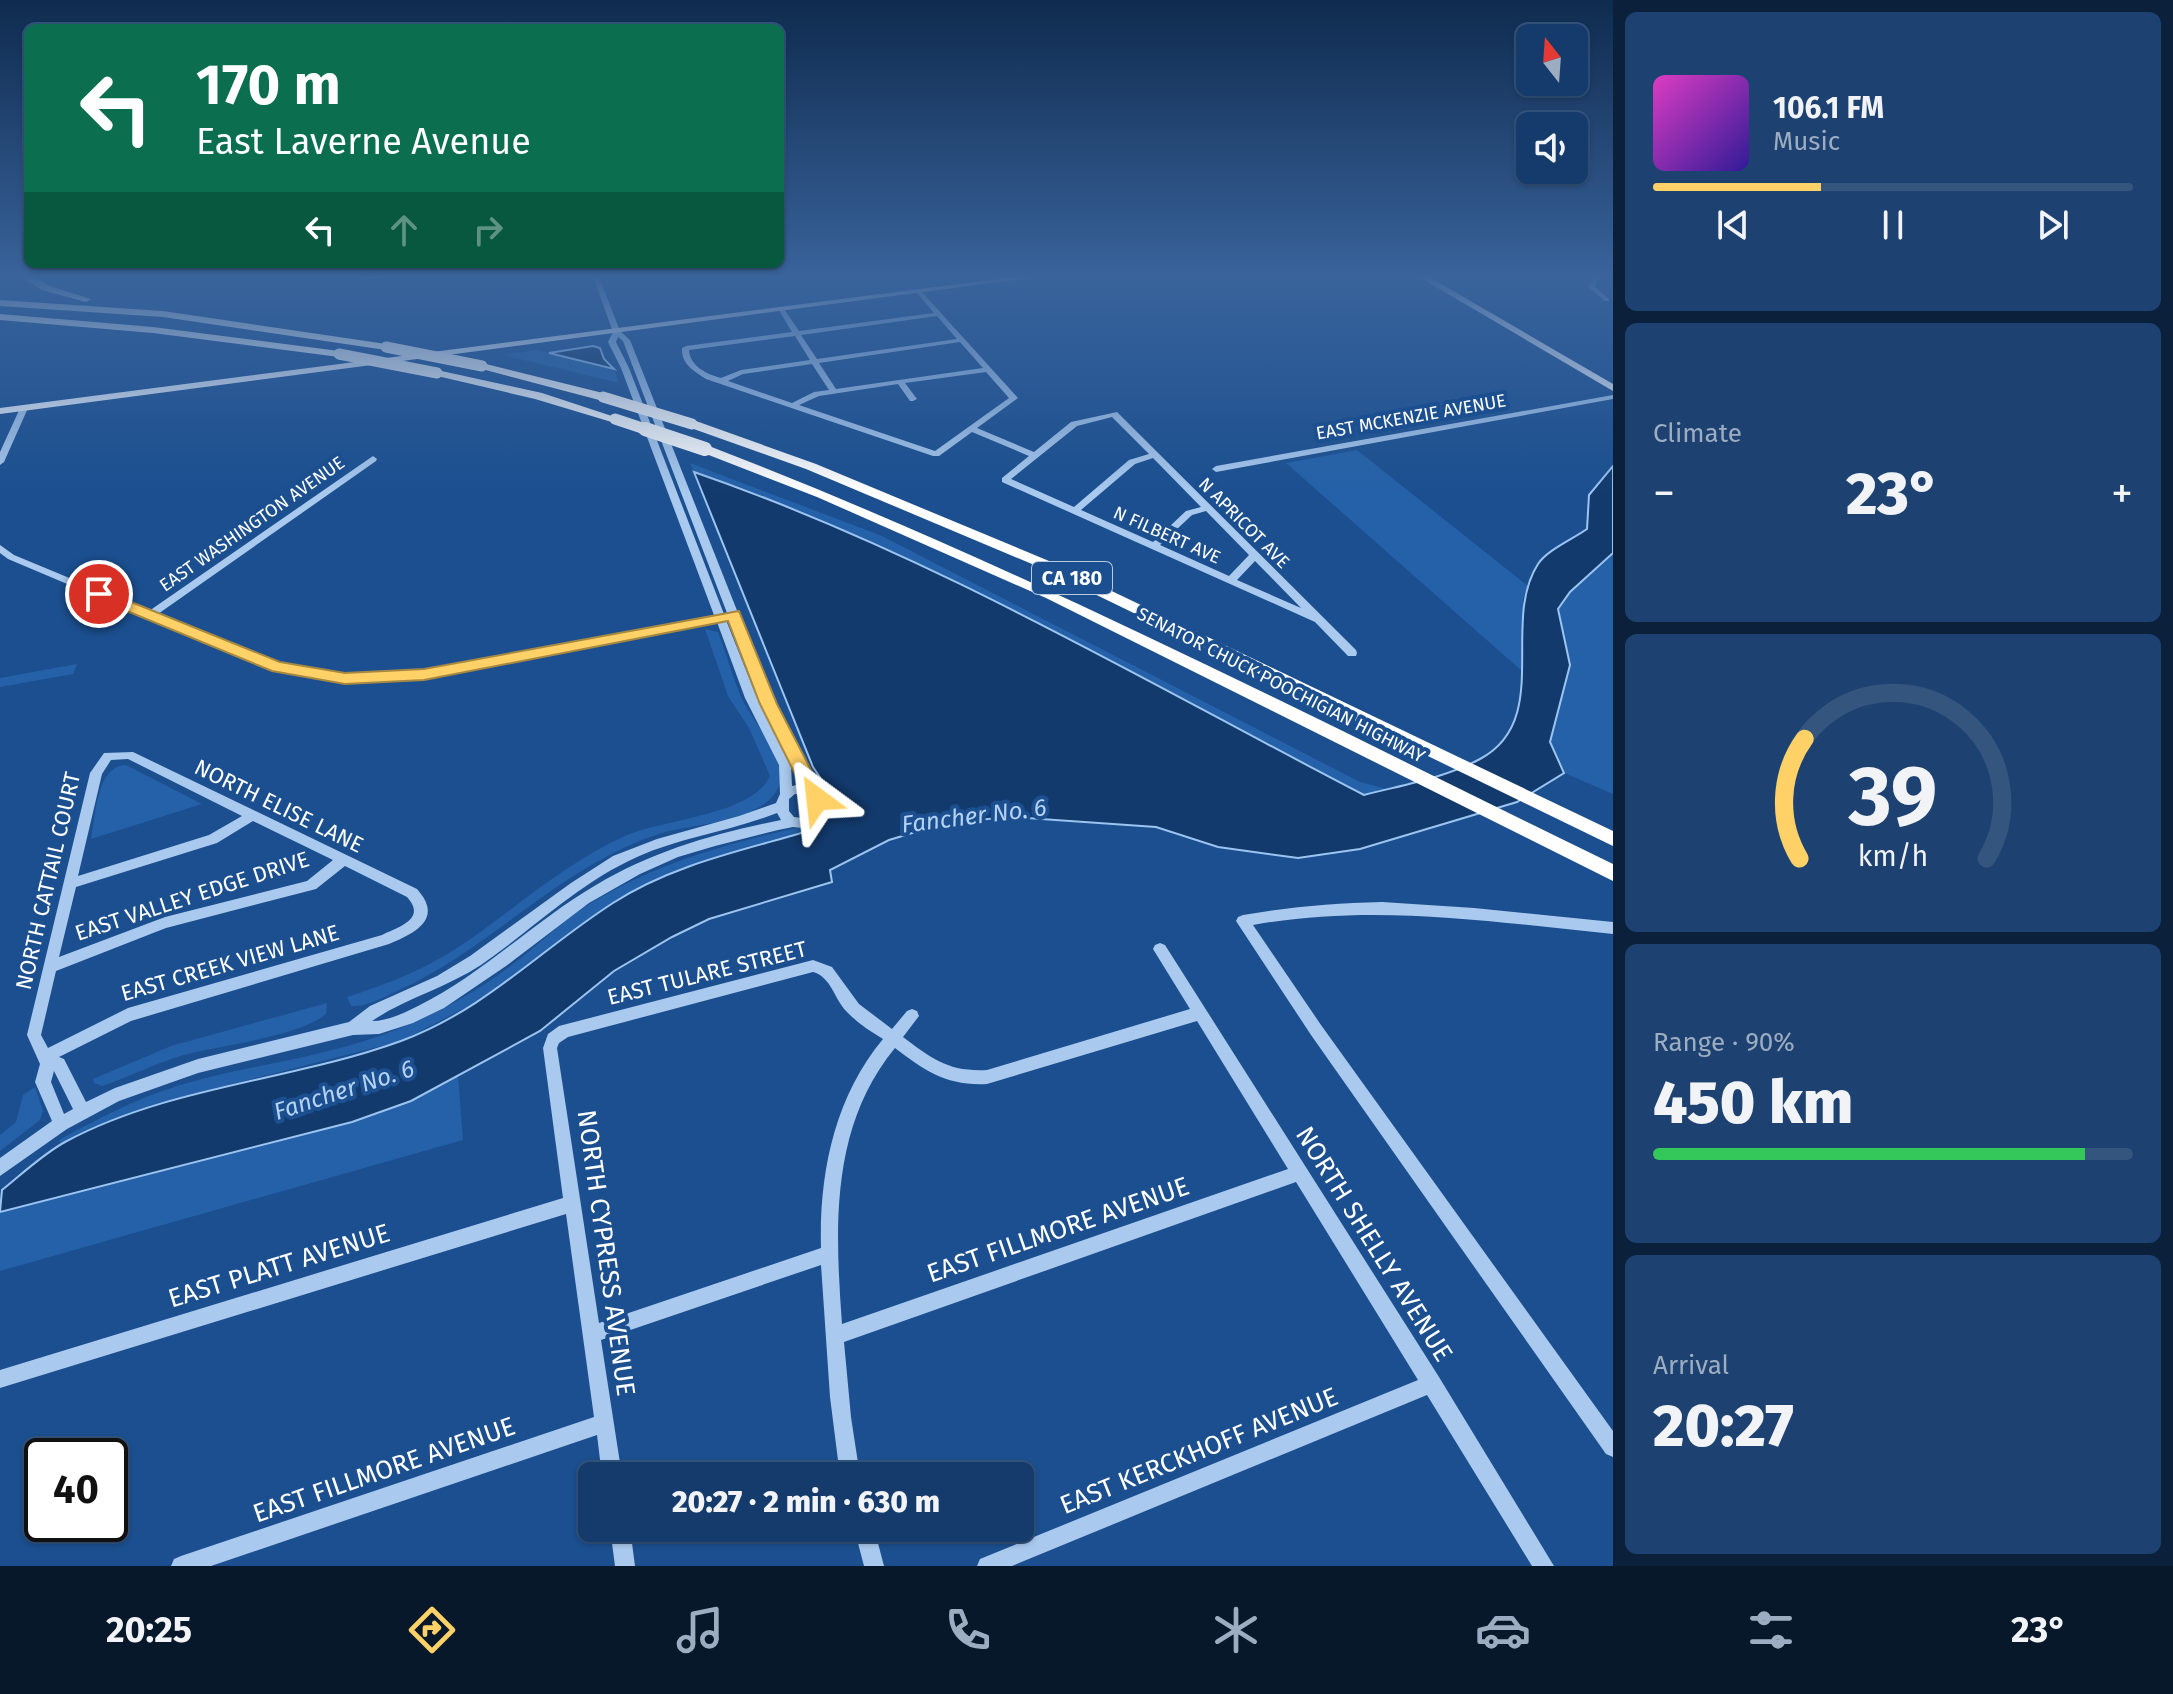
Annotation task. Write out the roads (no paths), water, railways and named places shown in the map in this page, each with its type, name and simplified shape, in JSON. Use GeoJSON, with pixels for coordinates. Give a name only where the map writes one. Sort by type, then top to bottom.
{"type":"FeatureCollection","features":[{"type":"Feature","properties":{"kind":"highway","name":"SENATOR CHUCK POOCHIGIAN HIGHWAY"},"geometry":{"type":"LineString","coordinates":[[285,347],[339,354],[538,396],[705,449],[847,502],[940,542],[1613,873]]}},
{"type":"Feature","properties":{"kind":"highway","name":"SENATOR CHUCK POOCHIGIAN HIGHWAY"},"geometry":{"type":"LineString","coordinates":[[386,347],[482,366],[603,397],[821,469],[963,527],[1613,839]]}},
{"type":"Feature","properties":{"kind":"highway"},"geometry":{"type":"LineString","coordinates":[[1550,809],[1590,818],[1613,828]]}},
{"type":"Feature","properties":{"kind":"main road"},"geometry":{"type":"LineString","coordinates":[[0,418],[23,412],[505,347]]}},
{"type":"Feature","properties":{"kind":"main road"},"geometry":{"type":"LineString","coordinates":[[1543,347],[1613,388]]}},
{"type":"Feature","properties":{"kind":"main road"},"geometry":{"type":"LineString","coordinates":[[0,411],[23,412]]}},
{"type":"Feature","properties":{"kind":"street"},"geometry":{"type":"LineString","coordinates":[[614,347],[751,698],[785,765],[783,815],[798,821]]}},
{"type":"Feature","properties":{"kind":"street"},"geometry":{"type":"LineString","coordinates":[[6,1163],[82,1111],[180,1070],[353,1028],[367,1031],[393,1022],[463,988],[517,952],[578,903],[637,869],[691,849],[816,814],[819,804],[768,704],[629,347]]}},
{"type":"Feature","properties":{"kind":"street"},"geometry":{"type":"LineString","coordinates":[[693,347],[686,348],[685,355],[691,365],[721,381],[936,454],[1014,398],[968,347]]}},
{"type":"Feature","properties":{"kind":"street"},"geometry":{"type":"LineString","coordinates":[[805,347],[834,392]]}},
{"type":"Feature","properties":{"kind":"street"},"geometry":{"type":"LineString","coordinates":[[721,381],[741,372],[912,347]]}},
{"type":"Feature","properties":{"kind":"street"},"geometry":{"type":"LineString","coordinates":[[795,404],[807,397],[834,392],[988,369]]}},
{"type":"Feature","properties":{"kind":"street"},"geometry":{"type":"LineString","coordinates":[[900,382],[913,399]]}},
{"type":"Feature","properties":{"kind":"street","name":"EAST MCKENZIE AVENUE"},"geometry":{"type":"LineString","coordinates":[[1216,469],[1613,397]]}},
{"type":"Feature","properties":{"kind":"street"},"geometry":{"type":"LineString","coordinates":[[0,462],[23,412]]}},
{"type":"Feature","properties":{"kind":"street","name":"N APRICOT AVE"},"geometry":{"type":"LineString","coordinates":[[1033,455],[1074,424],[1114,414],[1352,653]]}},
{"type":"Feature","properties":{"kind":"street"},"geometry":{"type":"LineString","coordinates":[[971,429],[1033,455]]}},
{"type":"Feature","properties":{"kind":"street","name":"N FILBERT AVE"},"geometry":{"type":"LineString","coordinates":[[1033,455],[1005,480],[1317,619]]}},
{"type":"Feature","properties":{"kind":"street"},"geometry":{"type":"LineString","coordinates":[[1075,511],[1132,462],[1155,455]]}},
{"type":"Feature","properties":{"kind":"street","name":"EAST WASHINGTON AVENUE"},"geometry":{"type":"LineString","coordinates":[[150,615],[373,459]]}},
{"type":"Feature","properties":{"kind":"street"},"geometry":{"type":"LineString","coordinates":[[1154,546],[1189,513],[1207,508]]}},
{"type":"Feature","properties":{"kind":"street"},"geometry":{"type":"LineString","coordinates":[[0,548],[11,557],[277,667],[326,677],[375,680],[424,674],[734,615]]}},
{"type":"Feature","properties":{"kind":"street"},"geometry":{"type":"LineString","coordinates":[[1231,580],[1254,556]]}},
{"type":"Feature","properties":{"kind":"street","name":"NORTH ELISE LANE"},"geometry":{"type":"LineString","coordinates":[[108,756],[129,755],[253,815],[412,893],[423,910]]}},
{"type":"Feature","properties":{"kind":"street","name":"NORTH CATTAIL COURT"},"geometry":{"type":"LineString","coordinates":[[61,1124],[43,1082],[46,1061],[34,1035],[96,773],[108,756]]}},
{"type":"Feature","properties":{"kind":"street"},"geometry":{"type":"LineString","coordinates":[[353,1028],[366,1014],[454,974],[560,895],[620,859],[783,801],[802,791],[812,795]]}},
{"type":"Feature","properties":{"kind":"street"},"geometry":{"type":"LineString","coordinates":[[69,884],[213,839],[253,815]]}},
{"type":"Feature","properties":{"kind":"street","name":"EAST VALLEY EDGE DRIVE"},"geometry":{"type":"LineString","coordinates":[[50,967],[143,930],[311,885],[343,860]]}},
{"type":"Feature","properties":{"kind":"street"},"geometry":{"type":"LineString","coordinates":[[1613,928],[1470,911],[1403,909],[1319,908],[1243,921],[1308,1018],[1613,1447]]}},
{"type":"Feature","properties":{"kind":"street","name":"EAST CREEK VIEW LANE"},"geometry":{"type":"LineString","coordinates":[[46,1061],[128,1015],[384,940],[416,925],[423,910]]}},
{"type":"Feature","properties":{"kind":"street","name":"NORTH SHELLY AVENUE"},"geometry":{"type":"LineString","coordinates":[[1160,949],[1544,1566]]}},
{"type":"Feature","properties":{"kind":"street","name":"EAST TULARE STREET"},"geometry":{"type":"LineString","coordinates":[[553,1039],[564,1031],[813,966],[826,968],[846,1002],[892,1037]]}},
{"type":"Feature","properties":{"kind":"street"},"geometry":{"type":"LineString","coordinates":[[892,1037],[937,1071],[965,1080],[987,1077],[1200,1013]]}},
{"type":"Feature","properties":{"kind":"street"},"geometry":{"type":"LineString","coordinates":[[848,1462],[836,1391],[829,1254],[829,1178],[848,1111],[869,1067],[912,1016]]}},
{"type":"Feature","properties":{"kind":"street","name":"NORTH CYPRESS AVENUE"},"geometry":{"type":"LineString","coordinates":[[553,1039],[550,1048],[610,1462]]}},
{"type":"Feature","properties":{"kind":"street"},"geometry":{"type":"LineString","coordinates":[[46,1061],[59,1064],[65,1070],[82,1111]]}},
{"type":"Feature","properties":{"kind":"street","name":"EAST FILLMORE AVENUE"},"geometry":{"type":"LineString","coordinates":[[834,1336],[1299,1173]]}},
{"type":"Feature","properties":{"kind":"street","name":"EAST PLATT AVENUE"},"geometry":{"type":"LineString","coordinates":[[0,1379],[573,1203]]}},
{"type":"Feature","properties":{"kind":"street"},"geometry":{"type":"LineString","coordinates":[[592,1334],[829,1254]]}},
{"type":"Feature","properties":{"kind":"street","name":"EAST KERCKHOFF AVENUE"},"geometry":{"type":"LineString","coordinates":[[987,1566],[1432,1384]]}},
{"type":"Feature","properties":{"kind":"street","name":"EAST FILLMORE AVENUE"},"geometry":{"type":"LineString","coordinates":[[181,1566],[605,1423]]}},
{"type":"Feature","properties":{"kind":"street"},"geometry":{"type":"LineString","coordinates":[[622,1542],[625,1566]]}},
{"type":"Feature","properties":{"kind":"street"},"geometry":{"type":"LineString","coordinates":[[868,1542],[874,1566]]}},
{"type":"Feature","properties":{"kind":"water"},"geometry":{"type":"Polygon","coordinates":[[[597,347],[614,369],[549,353],[597,347]]]}},
{"type":"Feature","properties":{"kind":"water","name":"Fancher No. 6"},"geometry":{"type":"Polygon","coordinates":[[[1613,466],[1613,553],[1570,592],[1558,609],[1570,665],[1550,742],[1564,773],[1517,802],[1360,849],[1298,858],[1218,847],[1156,827],[1014,817],[949,822],[889,840],[830,870],[832,882],[709,919],[672,937],[614,971],[540,1031],[411,1101],[352,1122],[0,1212],[2,1190],[65,1142],[146,1108],[359,1055],[401,1041],[431,1028],[486,996],[587,921],[636,889],[710,859],[812,830],[813,825],[829,813],[832,795],[813,767],[694,472],[781,504],[951,580],[1035,621],[1364,795],[1452,771],[1480,759],[1502,742],[1515,720],[1520,696],[1523,614],[1528,588],[1542,559],[1587,529],[1589,495],[1613,466]]]}}]}
